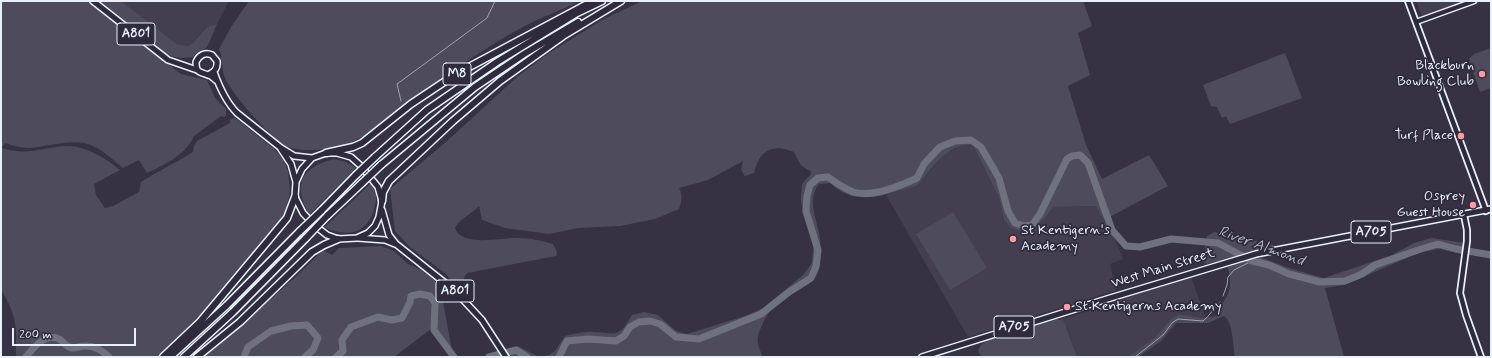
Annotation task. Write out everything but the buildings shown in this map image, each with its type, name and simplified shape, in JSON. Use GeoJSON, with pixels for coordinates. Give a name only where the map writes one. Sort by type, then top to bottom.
{"type":"FeatureCollection","features":[{"type":"Feature","properties":{"kind":"highway","name":"M8"},"geometry":{"type":"LineString","coordinates":[[326,153],[353,147],[362,143],[411,104],[456,74],[593,1]]}},
{"type":"Feature","properties":{"kind":"highway","name":"M8"},"geometry":{"type":"LineString","coordinates":[[170,357],[227,305],[356,175],[428,110],[497,62],[577,13],[602,1]]}},
{"type":"Feature","properties":{"kind":"highway","name":"M8"},"geometry":{"type":"LineString","coordinates":[[184,357],[233,312],[327,216],[381,165],[475,86],[550,38],[593,13],[620,1]]}},
{"type":"Feature","properties":{"kind":"highway","name":"M8"},"geometry":{"type":"LineString","coordinates":[[382,204],[383,192],[387,184],[394,176],[500,80],[563,36],[620,1]]}},
{"type":"Feature","properties":{"kind":"highway"},"geometry":{"type":"LineString","coordinates":[[163,357],[200,322],[287,218],[295,197]]}},
{"type":"Feature","properties":{"kind":"highway"},"geometry":{"type":"LineString","coordinates":[[197,357],[240,322],[312,252],[338,239]]}},
{"type":"Feature","properties":{"kind":"main road","name":"A801"},"geometry":{"type":"LineString","coordinates":[[94,1],[168,60],[197,70],[217,81]]}},
{"type":"Feature","properties":{"kind":"main road"},"geometry":{"type":"LineString","coordinates":[[1408,1],[1488,210]]}},
{"type":"Feature","properties":{"kind":"main road","name":"A801"},"geometry":{"type":"LineString","coordinates":[[181,64],[196,62],[203,54],[212,55],[217,61],[214,72],[217,81],[232,108],[281,148],[294,156],[312,158],[326,153],[337,153],[350,157],[361,166],[378,187],[389,235],[396,244],[455,291],[482,320],[506,356]]}},
{"type":"Feature","properties":{"kind":"main road"},"geometry":{"type":"LineString","coordinates":[[196,62],[197,70]]}},
{"type":"Feature","properties":{"kind":"main road"},"geometry":{"type":"LineString","coordinates":[[208,75],[214,72]]}},
{"type":"Feature","properties":{"kind":"main road","name":"A801"},"geometry":{"type":"LineString","coordinates":[[281,148],[291,164],[296,182],[295,197]]}},
{"type":"Feature","properties":{"kind":"main road","name":"A801"},"geometry":{"type":"LineString","coordinates":[[296,182],[302,169],[312,158]]}},
{"type":"Feature","properties":{"kind":"main road"},"geometry":{"type":"LineString","coordinates":[[295,197],[303,213],[314,225],[327,235],[338,239]]}},
{"type":"Feature","properties":{"kind":"main road","name":"A801"},"geometry":{"type":"LineString","coordinates":[[357,238],[368,233],[375,226],[382,204]]}},
{"type":"Feature","properties":{"kind":"main road","name":"West Main Street"},"geometry":{"type":"LineString","coordinates":[[922,357],[1240,258],[1488,210]]}},
{"type":"Feature","properties":{"kind":"main road"},"geometry":{"type":"LineString","coordinates":[[1464,215],[1467,230],[1467,241],[1460,285],[1461,300],[1481,357]]}},
{"type":"Feature","properties":{"kind":"main road","name":"A801"},"geometry":{"type":"LineString","coordinates":[[338,239],[357,238],[385,240],[396,244]]}},
{"type":"Feature","properties":{"kind":"street"},"geometry":{"type":"LineString","coordinates":[[1416,22],[1474,1]]}},
{"type":"Feature","properties":{"kind":"shaded area"},"geometry":{"type":"Polygon","coordinates":[[[1,1],[87,1],[181,74],[207,80],[215,98],[226,109],[226,116],[221,116],[194,136],[186,149],[174,159],[147,173],[139,160],[123,168],[100,150],[84,143],[63,143],[29,148],[5,143],[2,148],[20,151],[61,146],[76,147],[90,151],[109,162],[120,170],[94,184],[96,195],[105,208],[113,206],[139,192],[141,182],[193,152],[197,141],[230,123],[230,119],[235,118],[273,148],[283,159],[288,171],[290,191],[286,212],[207,307],[158,357],[16,357],[16,334],[13,315],[1,290],[1,1]]]}},
{"type":"Feature","properties":{"kind":"shaded area"},"geometry":{"type":"Polygon","coordinates":[[[99,1],[121,1],[177,44],[188,46],[193,43],[207,27],[217,24],[206,48],[196,53],[193,57],[174,57],[166,54],[99,1]]]}},
{"type":"Feature","properties":{"kind":"shaded area"},"geometry":{"type":"Polygon","coordinates":[[[121,1],[229,1],[217,24],[207,27],[193,43],[188,46],[177,44],[121,1]]]}},
{"type":"Feature","properties":{"kind":"shaded area"},"geometry":{"type":"Polygon","coordinates":[[[249,1],[580,1],[525,26],[485,49],[412,99],[372,130],[351,143],[327,149],[300,150],[288,147],[263,127],[235,94],[225,78],[219,49],[231,27],[249,1]]]}},
{"type":"Feature","properties":{"kind":"shaded area"},"geometry":{"type":"Polygon","coordinates":[[[642,1],[1083,1],[1092,26],[1078,33],[1090,75],[1068,86],[1086,145],[1102,179],[1149,155],[1168,186],[1104,220],[1096,206],[1053,207],[1046,217],[1034,228],[1022,231],[1011,228],[1004,219],[999,198],[973,145],[959,147],[946,154],[916,186],[889,194],[871,197],[854,196],[837,189],[830,183],[819,184],[815,190],[813,208],[820,241],[821,257],[819,270],[813,280],[782,299],[768,313],[758,336],[758,344],[763,357],[539,357],[549,355],[555,351],[565,336],[586,332],[616,333],[623,328],[632,315],[644,312],[658,315],[676,331],[687,334],[745,316],[763,308],[803,275],[812,263],[813,246],[803,214],[801,200],[802,184],[811,174],[811,171],[802,166],[794,152],[780,148],[768,150],[763,154],[756,165],[754,173],[745,176],[741,170],[743,161],[708,180],[679,188],[682,198],[679,209],[655,219],[620,226],[578,228],[549,234],[505,228],[482,220],[479,206],[463,219],[455,228],[459,234],[465,238],[474,240],[519,238],[536,240],[553,244],[557,252],[556,256],[467,273],[462,282],[462,290],[455,285],[445,273],[411,248],[395,231],[390,189],[446,142],[517,77],[546,55],[602,20],[642,1]]]}},
{"type":"Feature","properties":{"kind":"shaded area"},"geometry":{"type":"Polygon","coordinates":[[[1416,1],[1464,1],[1422,16],[1416,1]]]}},
{"type":"Feature","properties":{"kind":"shaded area","name":"Blackburn Bowling Club"},"geometry":{"type":"Polygon","coordinates":[[[1491,48],[1491,88],[1480,92],[1469,59],[1474,54],[1491,48]]]}},
{"type":"Feature","properties":{"kind":"shaded area"},"geometry":{"type":"Polygon","coordinates":[[[1285,53],[1302,98],[1230,124],[1226,116],[1222,118],[1217,107],[1211,106],[1203,85],[1285,53]]]}},
{"type":"Feature","properties":{"kind":"shaded area","name":"St Kentigern's Academy"},"geometry":{"type":"Polygon","coordinates":[[[964,144],[973,145],[999,198],[1004,219],[1046,217],[1053,207],[1097,206],[1118,246],[1123,259],[1110,264],[1116,290],[968,337],[886,195],[917,185],[945,154],[964,144]]]}},
{"type":"Feature","properties":{"kind":"shaded area"},"geometry":{"type":"Polygon","coordinates":[[[334,159],[346,162],[356,168],[309,215],[301,194],[303,179],[307,172],[314,167],[334,159]]]}},
{"type":"Feature","properties":{"kind":"shaded area"},"geometry":{"type":"Polygon","coordinates":[[[371,183],[376,193],[374,210],[371,218],[361,229],[348,233],[325,227],[371,183]]]}},
{"type":"Feature","properties":{"kind":"shaded area"},"geometry":{"type":"Polygon","coordinates":[[[953,212],[987,268],[950,290],[916,234],[953,212]]]}},
{"type":"Feature","properties":{"kind":"shaded area"},"geometry":{"type":"Polygon","coordinates":[[[1214,232],[1275,246],[1207,264],[1203,262],[1207,236],[1214,232]]]}},
{"type":"Feature","properties":{"kind":"shaded area"},"geometry":{"type":"Polygon","coordinates":[[[1431,238],[1464,243],[1461,254],[1440,249],[1421,252],[1344,285],[1325,288],[1344,357],[1235,357],[1231,329],[1227,319],[1224,316],[1208,323],[1176,323],[1161,341],[1138,357],[1128,357],[1155,337],[1172,318],[1180,314],[1202,318],[1218,316],[1219,307],[1229,292],[1230,287],[1230,276],[1227,264],[1257,256],[1292,269],[1324,278],[1392,255],[1414,243],[1431,238]]]}},
{"type":"Feature","properties":{"kind":"shaded area"},"geometry":{"type":"Polygon","coordinates":[[[381,246],[394,251],[408,264],[421,270],[440,285],[452,351],[431,329],[394,357],[201,357],[257,311],[300,273],[321,252],[325,251],[332,255],[339,248],[381,246]]]}},
{"type":"Feature","properties":{"kind":"shaded area"},"geometry":{"type":"Polygon","coordinates":[[[1191,277],[1205,316],[1202,318],[1180,314],[1172,318],[1155,337],[1128,357],[1077,357],[1063,319],[1126,297],[1191,277]]]}},
{"type":"Feature","properties":{"kind":"shaded area"},"geometry":{"type":"Polygon","coordinates":[[[1057,319],[1063,319],[1077,357],[981,357],[978,350],[982,344],[988,340],[1057,319]]]}},
{"type":"Feature","properties":{"kind":"shaded area"},"geometry":{"type":"Polygon","coordinates":[[[518,346],[539,357],[512,357],[508,349],[518,346]]]}},
{"type":"Feature","properties":{"kind":"waterway"},"geometry":{"type":"LineString","coordinates":[[401,101],[397,84],[487,18],[495,1]]}},
{"type":"Feature","properties":{"kind":"waterway","name":"River Almond"},"geometry":{"type":"LineString","coordinates":[[559,357],[567,341],[588,339],[616,341],[624,336],[630,327],[639,322],[650,321],[660,324],[676,337],[699,339],[761,314],[789,292],[811,278],[816,266],[818,250],[806,211],[807,196],[810,185],[818,178],[828,177],[853,192],[868,193],[885,190],[917,178],[924,164],[940,147],[955,141],[971,140],[981,147],[999,178],[1008,211],[1015,223],[1024,226],[1032,225],[1040,214],[1067,159],[1072,156],[1080,155],[1088,163],[1112,230],[1126,246],[1140,247],[1171,239],[1218,243],[1252,261],[1269,265],[1289,274],[1320,282],[1345,281],[1362,274],[1375,265],[1438,244],[1456,249],[1491,255]]}},
{"type":"Feature","properties":{"kind":"waterway"},"geometry":{"type":"LineString","coordinates":[[1223,296],[1228,277],[1234,270],[1252,261]]}},
{"type":"Feature","properties":{"kind":"waterway","name":"River Almond"},"geometry":{"type":"LineString","coordinates":[[336,357],[343,351],[342,340],[351,327],[378,317],[392,320],[402,318],[410,302],[411,296],[420,294],[430,296],[435,303],[434,330],[454,357]]}},
{"type":"Feature","properties":{"kind":"waterway"},"geometry":{"type":"LineString","coordinates":[[1135,357],[1163,335],[1172,323],[1178,319],[1203,321],[1220,302]]}},
{"type":"Feature","properties":{"kind":"waterway","name":"River Almond"},"geometry":{"type":"LineString","coordinates":[[244,357],[248,347],[271,331],[291,326],[307,325],[318,338],[313,350],[305,357]]}},
{"type":"Feature","properties":{"kind":"waterway","name":"River Almond"},"geometry":{"type":"LineString","coordinates":[[26,357],[40,342],[54,337],[59,339],[68,347],[95,347],[109,357]]}},
{"type":"Feature","properties":{"kind":"waterway","name":"River Almond"},"geometry":{"type":"LineString","coordinates":[[489,357],[516,350],[527,357]]}},
{"type":"Feature","properties":{"kind":"place","name":"Blackburn Bowling Club"},"geometry":{"type":"Point","coordinates":[1482,74]}},
{"type":"Feature","properties":{"kind":"place","name":"Turf Place"},"geometry":{"type":"Point","coordinates":[1461,136]}},
{"type":"Feature","properties":{"kind":"place","name":"Osprey Guest House"},"geometry":{"type":"Point","coordinates":[1473,205]}},
{"type":"Feature","properties":{"kind":"place","name":"St Kentigern's Academy"},"geometry":{"type":"Point","coordinates":[1013,239]}},
{"type":"Feature","properties":{"kind":"place","name":"St Kentigerns Academy"},"geometry":{"type":"Point","coordinates":[1067,307]}}]}
